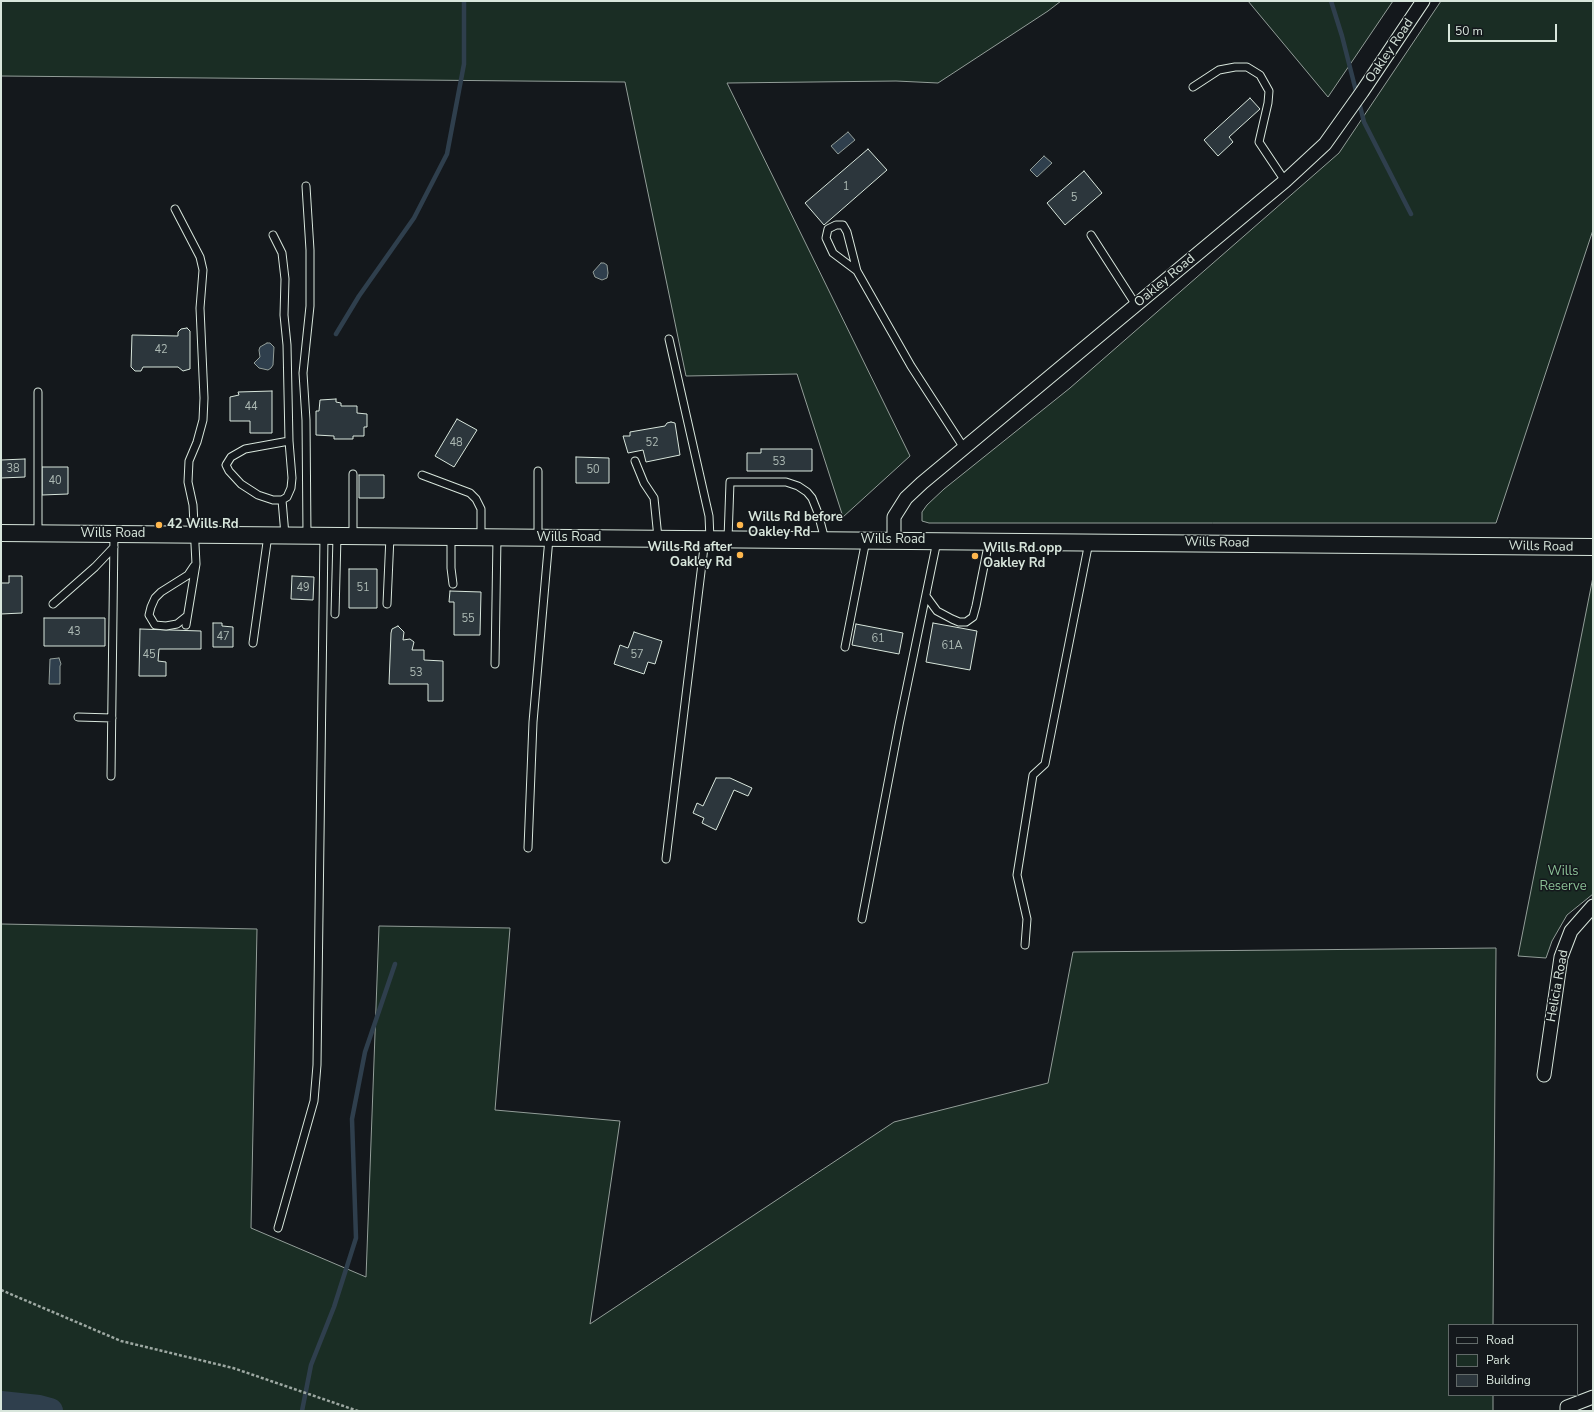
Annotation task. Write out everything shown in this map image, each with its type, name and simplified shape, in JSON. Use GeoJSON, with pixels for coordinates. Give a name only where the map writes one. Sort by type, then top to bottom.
{"type":"FeatureCollection","features":[{"type":"Feature","properties":{"kind":"street","name":"Oakley Road"},"geometry":{"type":"LineString","coordinates":[[894,540],[894,517],[906,498],[1285,181],[1325,144],[1423,1]]}},
{"type":"Feature","properties":{"kind":"street","name":"Wills Road"},"geometry":{"type":"LineString","coordinates":[[1,533],[38,533],[114,540],[195,534],[1593,547]]}},
{"type":"Feature","properties":{"kind":"street","name":"Helicia Road"},"geometry":{"type":"LineString","coordinates":[[1544,1075],[1561,957],[1571,931],[1593,906]]}},
{"type":"Feature","properties":{"kind":"street"},"geometry":{"type":"LineString","coordinates":[[1567,1409],[1593,1398]]}},
{"type":"Feature","properties":{"kind":"lane"},"geometry":{"type":"LineString","coordinates":[[1193,87],[1219,70],[1235,67],[1247,66],[1260,76],[1269,91],[1268,103],[1259,142],[1285,181]]}},
{"type":"Feature","properties":{"kind":"lane"},"geometry":{"type":"LineString","coordinates":[[306,186],[310,250],[310,306],[303,373],[306,420],[307,535]]}},
{"type":"Feature","properties":{"kind":"lane"},"geometry":{"type":"LineString","coordinates":[[175,209],[200,257],[202,270],[200,308],[204,398],[203,420],[197,442],[189,462],[188,482],[193,505],[196,564],[186,625]]}},
{"type":"Feature","properties":{"kind":"lane"},"geometry":{"type":"LineString","coordinates":[[857,271],[833,253],[826,238],[828,229],[836,225],[843,225],[847,232],[857,271],[911,366],[964,448]]}},
{"type":"Feature","properties":{"kind":"lane"},"geometry":{"type":"LineString","coordinates":[[273,235],[282,253],[285,279],[284,316],[287,345],[291,488],[287,497],[282,500],[273,500],[258,495],[240,484],[229,472],[226,465],[231,456],[245,449],[289,441]]}},
{"type":"Feature","properties":{"kind":"lane"},"geometry":{"type":"LineString","coordinates":[[1091,235],[1136,305]]}},
{"type":"Feature","properties":{"kind":"lane"},"geometry":{"type":"LineString","coordinates":[[666,859],[709,516],[669,339]]}},
{"type":"Feature","properties":{"kind":"lane"},"geometry":{"type":"LineString","coordinates":[[38,392],[38,533]]}},
{"type":"Feature","properties":{"kind":"lane"},"geometry":{"type":"LineString","coordinates":[[635,461],[644,482],[654,498],[658,538]]}},
{"type":"Feature","properties":{"kind":"lane"},"geometry":{"type":"LineString","coordinates":[[528,848],[543,537],[538,471]]}},
{"type":"Feature","properties":{"kind":"lane"},"geometry":{"type":"LineString","coordinates":[[353,474],[353,536]]}},
{"type":"Feature","properties":{"kind":"lane"},"geometry":{"type":"LineString","coordinates":[[422,475],[470,493],[476,499],[481,509],[481,537]]}},
{"type":"Feature","properties":{"kind":"lane"},"geometry":{"type":"LineString","coordinates":[[728,539],[730,482],[786,482],[798,486],[807,492],[812,498],[818,513],[825,540]]}},
{"type":"Feature","properties":{"kind":"lane"},"geometry":{"type":"LineString","coordinates":[[282,500],[285,535]]}},
{"type":"Feature","properties":{"kind":"lane"},"geometry":{"type":"LineString","coordinates":[[253,643],[268,535]]}},
{"type":"Feature","properties":{"kind":"lane"},"geometry":{"type":"LineString","coordinates":[[330,536],[335,614]]}},
{"type":"Feature","properties":{"kind":"lane"},"geometry":{"type":"LineString","coordinates":[[278,1228],[314,1101],[317,1065],[330,536]]}},
{"type":"Feature","properties":{"kind":"lane"},"geometry":{"type":"LineString","coordinates":[[387,604],[390,536]]}},
{"type":"Feature","properties":{"kind":"lane"},"geometry":{"type":"LineString","coordinates":[[451,537],[451,568],[453,584]]}},
{"type":"Feature","properties":{"kind":"lane"},"geometry":{"type":"LineString","coordinates":[[495,664],[497,537]]}},
{"type":"Feature","properties":{"kind":"lane"},"geometry":{"type":"LineString","coordinates":[[53,604],[95,567],[114,540]]}},
{"type":"Feature","properties":{"kind":"lane"},"geometry":{"type":"LineString","coordinates":[[111,776],[114,540]]}},
{"type":"Feature","properties":{"kind":"lane"},"geometry":{"type":"LineString","coordinates":[[845,648],[866,540]]}},
{"type":"Feature","properties":{"kind":"lane"},"geometry":{"type":"LineString","coordinates":[[862,919],[899,726],[938,541]]}},
{"type":"Feature","properties":{"kind":"lane"},"geometry":{"type":"LineString","coordinates":[[926,596],[937,611],[952,619],[960,622],[966,622],[973,617],[989,541]]}},
{"type":"Feature","properties":{"kind":"lane"},"geometry":{"type":"LineString","coordinates":[[1025,945],[1027,919],[1017,875],[1018,867],[1033,775],[1046,764],[1089,542]]}},
{"type":"Feature","properties":{"kind":"lane"},"geometry":{"type":"LineString","coordinates":[[187,616],[177,624],[166,626],[155,624],[149,615],[155,598],[188,575],[196,564]]}},
{"type":"Feature","properties":{"kind":"lane"},"geometry":{"type":"LineString","coordinates":[[78,717],[112,718]]}},
{"type":"Feature","properties":{"kind":"path"},"geometry":{"type":"LineString","coordinates":[[1,1290],[121,1341],[233,1368],[358,1411]]}},
{"type":"Feature","properties":{"kind":"green space"},"geometry":{"type":"Polygon","coordinates":[[[1,1],[1061,1],[938,83],[896,81],[727,83],[910,456],[843,517],[797,374],[686,376],[625,82],[1,76],[1,1]]]}},
{"type":"Feature","properties":{"kind":"green space"},"geometry":{"type":"Polygon","coordinates":[[[1248,1],[1393,1],[1328,97],[1248,1]]]}},
{"type":"Feature","properties":{"kind":"green space"},"geometry":{"type":"Polygon","coordinates":[[[1441,1],[1593,1],[1593,230],[1496,523],[929,523],[922,521],[922,512],[927,505],[944,489],[1070,388],[1339,153],[1441,1]]]}},
{"type":"Feature","properties":{"kind":"green space","name":"Wills Reserve"},"geometry":{"type":"Polygon","coordinates":[[[1593,577],[1593,894],[1567,915],[1552,941],[1546,958],[1518,956],[1593,577]]]}},
{"type":"Feature","properties":{"kind":"green space"},"geometry":{"type":"Polygon","coordinates":[[[1,924],[257,929],[251,1228],[366,1277],[379,926],[510,928],[495,1110],[620,1121],[590,1324],[894,1122],[1048,1083],[1073,952],[1496,948],[1493,1324],[1448,1324],[1448,1396],[1493,1396],[1493,1411],[50,1411],[39,1408],[1,1404],[1,924]]]}},
{"type":"Feature","properties":{"kind":"green space"},"geometry":{"type":"Polygon","coordinates":[[[1,1404],[34,1408],[44,1411],[1,1411],[1,1404]]]}},
{"type":"Feature","properties":{"kind":"water"},"geometry":{"type":"Polygon","coordinates":[[[848,132],[855,140],[838,154],[831,146],[848,132]]]}},
{"type":"Feature","properties":{"kind":"water"},"geometry":{"type":"Polygon","coordinates":[[[1044,156],[1052,163],[1037,177],[1030,170],[1044,156]]]}},
{"type":"Feature","properties":{"kind":"water"},"geometry":{"type":"Polygon","coordinates":[[[601,263],[607,265],[608,273],[607,278],[602,280],[595,277],[593,272],[601,263]]]}},
{"type":"Feature","properties":{"kind":"water"},"geometry":{"type":"Polygon","coordinates":[[[270,343],[274,347],[273,365],[268,370],[259,368],[254,363],[260,357],[260,347],[270,343]]]}},
{"type":"Feature","properties":{"kind":"water"},"geometry":{"type":"Polygon","coordinates":[[[59,658],[61,664],[60,684],[49,684],[50,659],[59,658]]]}},
{"type":"Feature","properties":{"kind":"building"},"geometry":{"type":"Polygon","coordinates":[[[1250,98],[1260,109],[1229,137],[1233,142],[1218,156],[1204,140],[1250,98]]]}},
{"type":"Feature","properties":{"kind":"building"},"geometry":{"type":"Polygon","coordinates":[[[868,149],[887,170],[824,225],[805,203],[868,149]]]}},
{"type":"Feature","properties":{"kind":"building"},"geometry":{"type":"Polygon","coordinates":[[[1084,171],[1102,193],[1065,225],[1047,203],[1084,171]]]}},
{"type":"Feature","properties":{"kind":"building"},"geometry":{"type":"Polygon","coordinates":[[[187,328],[190,331],[190,369],[183,371],[178,367],[143,367],[141,371],[135,371],[131,367],[132,335],[178,336],[178,332],[181,329],[187,328]]]}},
{"type":"Feature","properties":{"kind":"building"},"geometry":{"type":"Polygon","coordinates":[[[272,391],[272,433],[250,433],[250,421],[230,421],[230,397],[239,395],[238,392],[272,391]]]}},
{"type":"Feature","properties":{"kind":"building"},"geometry":{"type":"Polygon","coordinates":[[[336,399],[336,402],[341,403],[341,406],[357,406],[357,413],[367,414],[367,427],[364,427],[364,436],[353,436],[353,439],[334,439],[334,436],[316,435],[316,411],[319,411],[320,400],[336,399]]]}},
{"type":"Feature","properties":{"kind":"building"},"geometry":{"type":"Polygon","coordinates":[[[457,419],[477,430],[454,467],[435,456],[457,419]]]}},
{"type":"Feature","properties":{"kind":"building"},"geometry":{"type":"Polygon","coordinates":[[[667,423],[675,423],[680,455],[646,462],[643,450],[628,453],[623,436],[630,436],[630,432],[665,426],[667,423]]]}},
{"type":"Feature","properties":{"kind":"building"},"geometry":{"type":"Polygon","coordinates":[[[761,449],[812,449],[812,471],[747,471],[747,453],[761,453],[761,449]]]}},
{"type":"Feature","properties":{"kind":"building"},"geometry":{"type":"Polygon","coordinates":[[[576,457],[609,458],[609,483],[576,483],[576,457]]]}},
{"type":"Feature","properties":{"kind":"building"},"geometry":{"type":"Polygon","coordinates":[[[25,459],[25,477],[1,478],[1,460],[25,459]]]}},
{"type":"Feature","properties":{"kind":"building"},"geometry":{"type":"Polygon","coordinates":[[[42,467],[68,467],[68,494],[42,495],[42,467]]]}},
{"type":"Feature","properties":{"kind":"building"},"geometry":{"type":"Polygon","coordinates":[[[359,475],[384,475],[384,498],[359,498],[359,475]]]}},
{"type":"Feature","properties":{"kind":"building"},"geometry":{"type":"Polygon","coordinates":[[[349,569],[377,569],[377,608],[349,608],[349,569]]]}},
{"type":"Feature","properties":{"kind":"building"},"geometry":{"type":"Polygon","coordinates":[[[9,576],[22,576],[22,613],[1,614],[1,583],[9,583],[9,576]]]}},
{"type":"Feature","properties":{"kind":"building"},"geometry":{"type":"Polygon","coordinates":[[[292,576],[314,577],[313,600],[291,599],[292,576]]]}},
{"type":"Feature","properties":{"kind":"building"},"geometry":{"type":"Polygon","coordinates":[[[450,591],[481,592],[480,635],[454,635],[454,602],[449,602],[450,591]]]}},
{"type":"Feature","properties":{"kind":"building"},"geometry":{"type":"Polygon","coordinates":[[[44,618],[105,618],[105,646],[44,646],[44,618]]]}},
{"type":"Feature","properties":{"kind":"building"},"geometry":{"type":"Polygon","coordinates":[[[213,623],[222,623],[222,626],[233,627],[233,647],[213,647],[213,623]]]}},
{"type":"Feature","properties":{"kind":"building"},"geometry":{"type":"Polygon","coordinates":[[[933,623],[977,631],[970,670],[926,662],[933,623]]]}},
{"type":"Feature","properties":{"kind":"building"},"geometry":{"type":"Polygon","coordinates":[[[856,624],[903,633],[899,654],[852,645],[856,624]]]}},
{"type":"Feature","properties":{"kind":"building"},"geometry":{"type":"Polygon","coordinates":[[[398,626],[404,632],[403,640],[410,639],[414,642],[412,650],[424,650],[424,660],[443,661],[443,701],[428,701],[428,684],[389,684],[391,633],[392,629],[398,626]]]}},
{"type":"Feature","properties":{"kind":"building"},"geometry":{"type":"Polygon","coordinates":[[[140,629],[201,631],[201,649],[159,649],[158,661],[166,662],[166,676],[139,676],[140,629]]]}},
{"type":"Feature","properties":{"kind":"building"},"geometry":{"type":"Polygon","coordinates":[[[634,632],[662,641],[655,664],[648,662],[644,674],[614,664],[620,645],[628,648],[634,632]]]}},
{"type":"Feature","properties":{"kind":"building"},"geometry":{"type":"Polygon","coordinates":[[[716,778],[730,778],[752,788],[748,796],[734,790],[716,830],[702,823],[704,818],[693,813],[697,803],[703,806],[716,778]]]}},
{"type":"Feature","properties":{"kind":"waterway"},"geometry":{"type":"LineString","coordinates":[[336,334],[359,296],[414,218],[447,154],[464,64],[464,1]]}},
{"type":"Feature","properties":{"kind":"waterway"},"geometry":{"type":"LineString","coordinates":[[1331,1],[1342,36],[1357,95]]}},
{"type":"Feature","properties":{"kind":"waterway"},"geometry":{"type":"LineString","coordinates":[[1359,102],[1364,122],[1411,214]]}},
{"type":"Feature","properties":{"kind":"waterway"},"geometry":{"type":"LineString","coordinates":[[302,1411],[311,1365],[334,1307],[356,1238],[352,1119],[365,1052],[395,964]]}},
{"type":"Feature","properties":{"kind":"waterway"},"geometry":{"type":"LineString","coordinates":[[1,1404],[39,1408],[50,1411]]}},
{"type":"Feature","properties":{"kind":"place","name":"42 Wills Rd"},"geometry":{"type":"Point","coordinates":[159,525]}},
{"type":"Feature","properties":{"kind":"place","name":"Wills Rd before Oakley Rd"},"geometry":{"type":"Point","coordinates":[740,525]}},
{"type":"Feature","properties":{"kind":"place","name":"Wills Rd after Oakley Rd"},"geometry":{"type":"Point","coordinates":[740,555]}},
{"type":"Feature","properties":{"kind":"place","name":"Wills Rd opp Oakley Rd"},"geometry":{"type":"Point","coordinates":[975,556]}}]}
